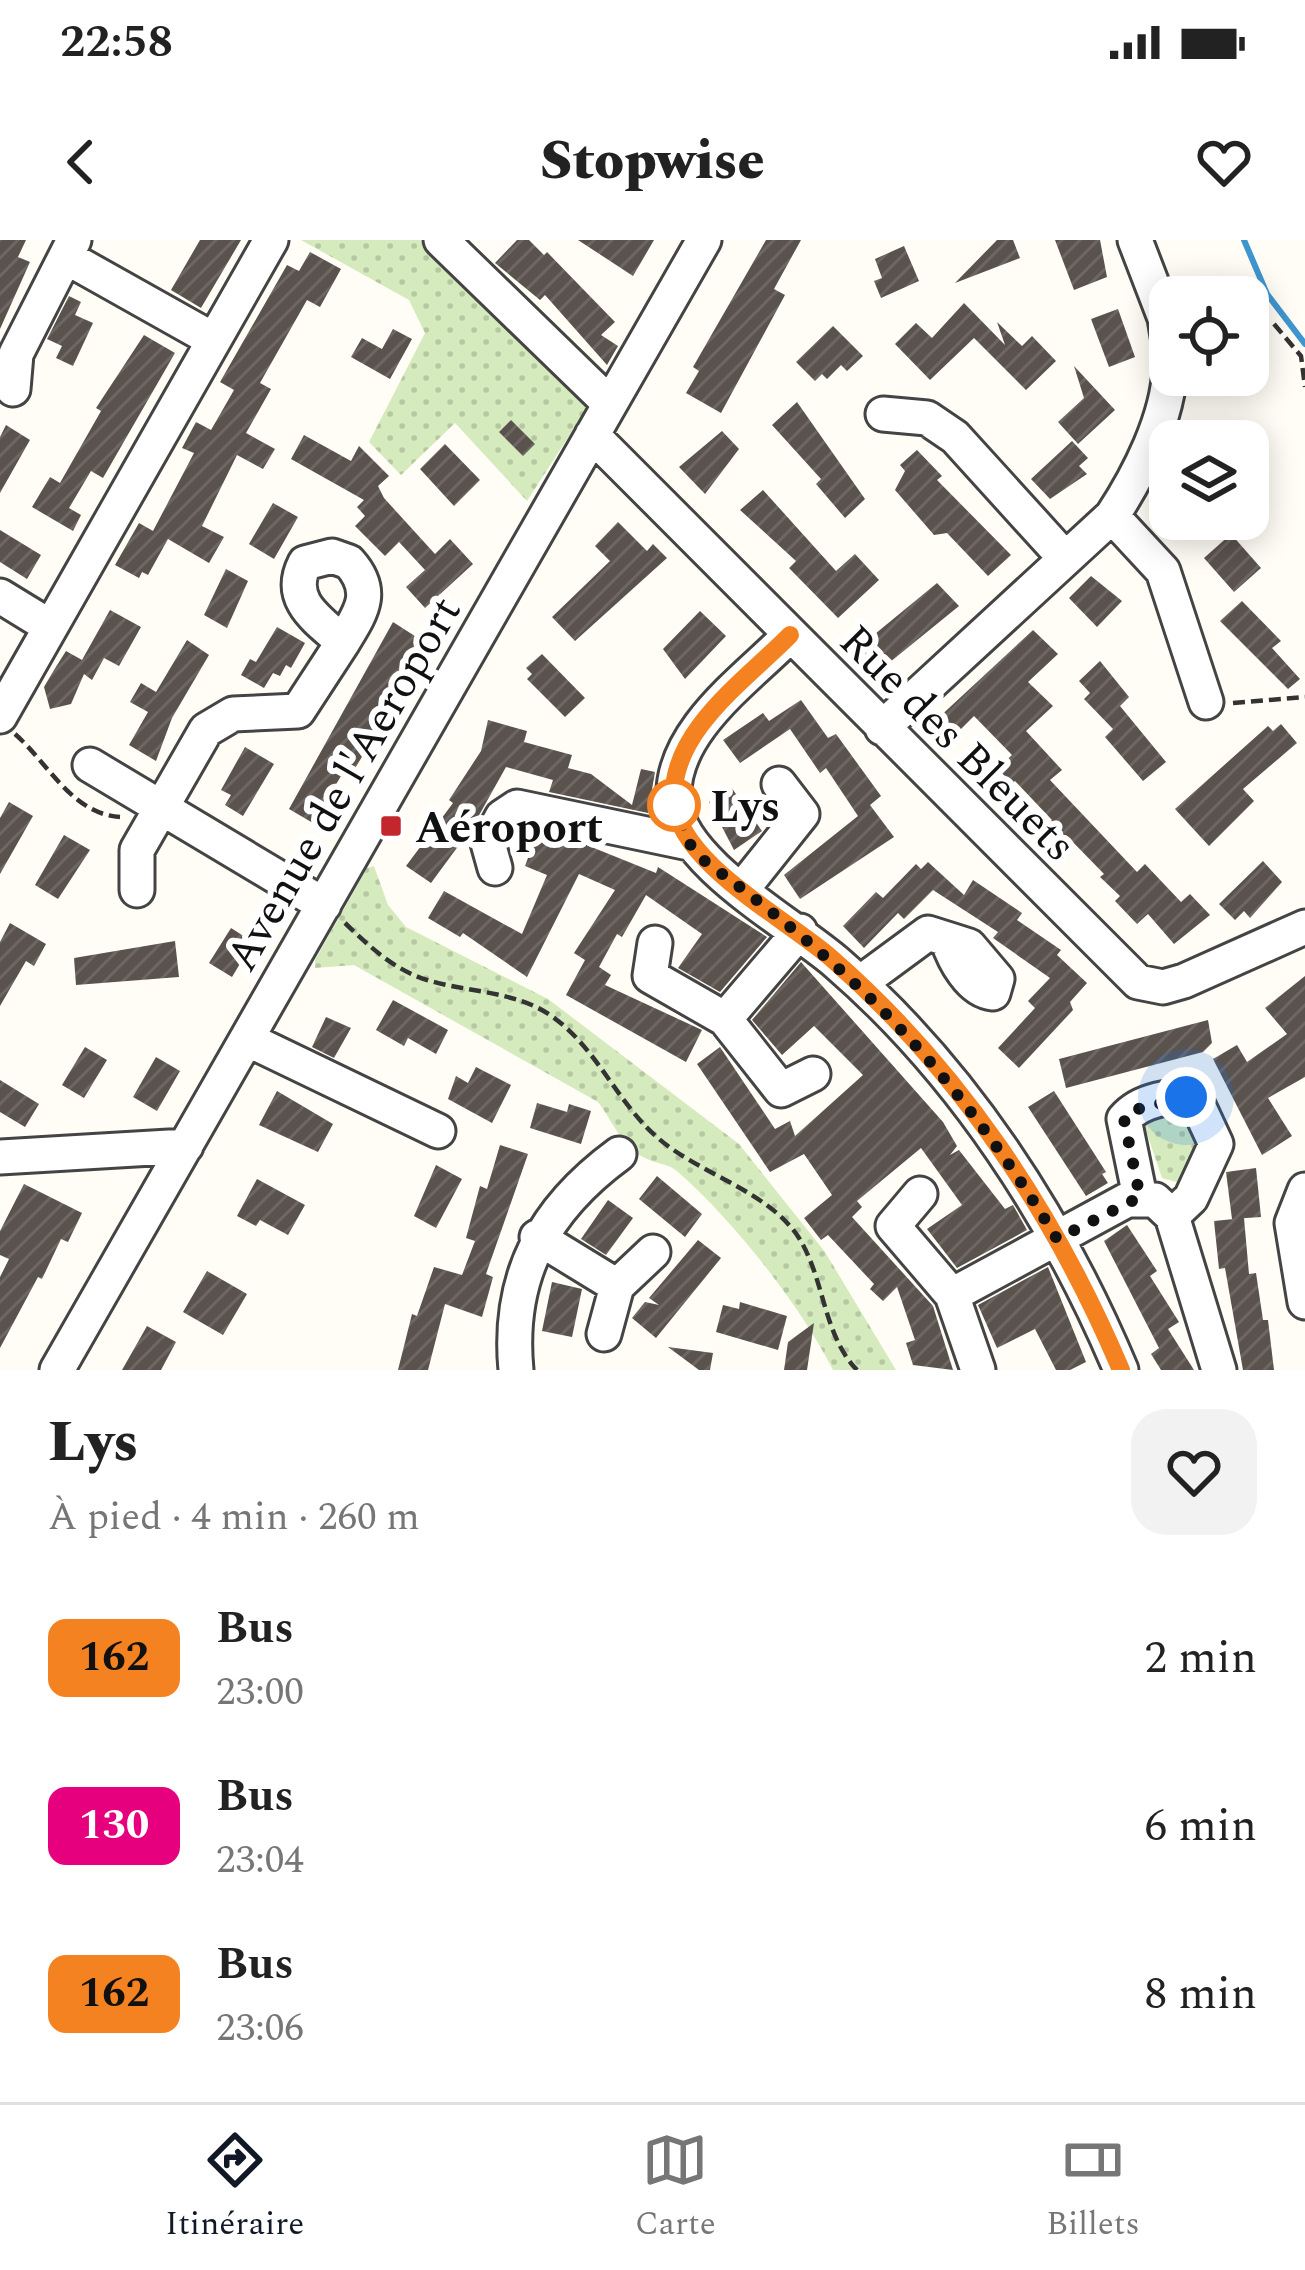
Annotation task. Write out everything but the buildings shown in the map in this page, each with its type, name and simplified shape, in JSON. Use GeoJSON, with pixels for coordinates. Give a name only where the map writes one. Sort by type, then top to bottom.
{"type":"FeatureCollection","features":[{"type":"Feature","properties":{"kind":"street"},"geometry":{"type":"LineString","coordinates":[[0,716],[271,240]]}},
{"type":"Feature","properties":{"kind":"street"},"geometry":{"type":"LineString","coordinates":[[487,240],[452,252],[610,404]]}},
{"type":"Feature","properties":{"kind":"street","name":"Avenue de l'Aeroport"},"geometry":{"type":"LineString","coordinates":[[56,1370],[247,1040],[333,913],[592,435],[704,240]]}},
{"type":"Feature","properties":{"kind":"street"},"geometry":{"type":"LineString","coordinates":[[1135,240],[1149,284]]}},
{"type":"Feature","properties":{"kind":"street"},"geometry":{"type":"LineString","coordinates":[[13,389],[16,354],[70,248],[212,339]]}},
{"type":"Feature","properties":{"kind":"street"},"geometry":{"type":"LineString","coordinates":[[882,728],[1063,556],[1112,516],[1133,483],[1165,396]]}},
{"type":"Feature","properties":{"kind":"street"},"geometry":{"type":"LineString","coordinates":[[883,414],[927,418],[955,437],[1063,556]]}},
{"type":"Feature","properties":{"kind":"street","name":"Rue des Bleuets"},"geometry":{"type":"LineString","coordinates":[[592,435],[1138,982],[1163,987],[1184,981],[1305,927]]}},
{"type":"Feature","properties":{"kind":"street"},"geometry":{"type":"LineString","coordinates":[[1112,516],[1163,571],[1206,702]]}},
{"type":"Feature","properties":{"kind":"street"},"geometry":{"type":"LineString","coordinates":[[0,596],[49,626]]}},
{"type":"Feature","properties":{"kind":"street"},"geometry":{"type":"LineString","coordinates":[[689,843],[674,805],[682,754],[695,732],[790,635]]}},
{"type":"Feature","properties":{"kind":"street"},"geometry":{"type":"LineString","coordinates":[[137,890],[137,850],[218,718],[298,711],[343,643]]}},
{"type":"Feature","properties":{"kind":"street"},"geometry":{"type":"LineString","coordinates":[[91,765],[333,913]]}},
{"type":"Feature","properties":{"kind":"street"},"geometry":{"type":"LineString","coordinates":[[743,888],[802,814],[779,784]]}},
{"type":"Feature","properties":{"kind":"street"},"geometry":{"type":"LineString","coordinates":[[495,868],[488,843],[502,817],[517,807],[689,843],[800,931],[860,983],[949,1078],[1057,1239],[1088,1293],[1121,1370]]}},
{"type":"Feature","properties":{"kind":"street"},"geometry":{"type":"LineString","coordinates":[[725,1018],[800,931]]}},
{"type":"Feature","properties":{"kind":"street"},"geometry":{"type":"LineString","coordinates":[[860,983],[917,937],[928,933],[947,939]]}},
{"type":"Feature","properties":{"kind":"street"},"geometry":{"type":"LineString","coordinates":[[655,943],[650,976],[725,1018],[781,1090],[813,1074]]}},
{"type":"Feature","properties":{"kind":"street"},"geometry":{"type":"LineString","coordinates":[[247,1040],[438,1131]]}},
{"type":"Feature","properties":{"kind":"street"},"geometry":{"type":"LineString","coordinates":[[1140,1197],[1124,1119],[1130,1111],[1175,1095],[1196,1101],[1216,1144],[1191,1198],[1172,1216]]}},
{"type":"Feature","properties":{"kind":"street"},"geometry":{"type":"LineString","coordinates":[[0,1157],[186,1146]]}},
{"type":"Feature","properties":{"kind":"street"},"geometry":{"type":"LineString","coordinates":[[516,1370],[516,1308],[537,1237],[584,1180],[619,1154]]}},
{"type":"Feature","properties":{"kind":"street"},"geometry":{"type":"LineString","coordinates":[[1305,1190],[1292,1223],[1305,1302]]}},
{"type":"Feature","properties":{"kind":"street"},"geometry":{"type":"LineString","coordinates":[[920,1193],[893,1226],[952,1295],[978,1370]]}},
{"type":"Feature","properties":{"kind":"street"},"geometry":{"type":"LineString","coordinates":[[952,1295],[1140,1197],[1155,1200],[1172,1216],[1219,1370]]}},
{"type":"Feature","properties":{"kind":"street"},"geometry":{"type":"LineString","coordinates":[[537,1237],[617,1286]]}},
{"type":"Feature","properties":{"kind":"street"},"geometry":{"type":"LineString","coordinates":[[604,1334],[617,1286],[653,1252]]}},
{"type":"Feature","properties":{"kind":"path"},"geometry":{"type":"LineString","coordinates":[[1274,323],[1301,356],[1305,387]]}},
{"type":"Feature","properties":{"kind":"path"},"geometry":{"type":"LineString","coordinates":[[1206,702],[1305,697]]}},
{"type":"Feature","properties":{"kind":"path"},"geometry":{"type":"LineString","coordinates":[[333,913],[381,957],[424,980],[514,1000],[550,1015],[597,1057],[655,1136],[790,1226],[828,1308],[837,1347],[857,1370]]}},
{"type":"Feature","properties":{"kind":"green space"},"geometry":{"type":"Polygon","coordinates":[[[301,240],[420,240],[589,405],[527,501],[455,423],[401,475],[369,442],[425,333],[409,300],[301,240]]]}},
{"type":"Feature","properties":{"kind":"green space"},"geometry":{"type":"Polygon","coordinates":[[[374,866],[388,905],[406,927],[548,999],[739,1144],[825,1252],[896,1370],[833,1370],[803,1319],[743,1239],[678,1172],[630,1147],[598,1102],[354,965],[315,968],[315,960],[367,868],[374,866]]]}},
{"type":"Feature","properties":{"kind":"green space"},"geometry":{"type":"Polygon","coordinates":[[[1173,1102],[1208,1133],[1180,1183],[1162,1178],[1142,1119],[1173,1102]]]}},
{"type":"Feature","properties":{"kind":"waterway"},"geometry":{"type":"LineString","coordinates":[[1244,240],[1267,294],[1305,344]]}},
{"type":"Feature","properties":{"kind":"bus line","name":"162"},"geometry":{"type":"LineString","coordinates":[[790,635],[695,732],[674,782],[678,819],[702,859],[800,931],[860,983],[949,1078],[1009,1161],[1088,1293],[1121,1370]]}},
{"type":"Feature","properties":{"kind":"place","name":"Lys"},"geometry":{"type":"Point","coordinates":[674,805]}},
{"type":"Feature","properties":{"kind":"place","name":"Aéroport"},"geometry":{"type":"Point","coordinates":[391,826]}},
{"type":"Feature","properties":{"kind":"route"},"geometry":{"type":"LineString","coordinates":[[674,805],[689,843],[702,859],[800,931],[860,983],[949,1078],[1057,1239],[1140,1197],[1124,1119],[1130,1111],[1175,1095],[1186,1097]]}}]}
